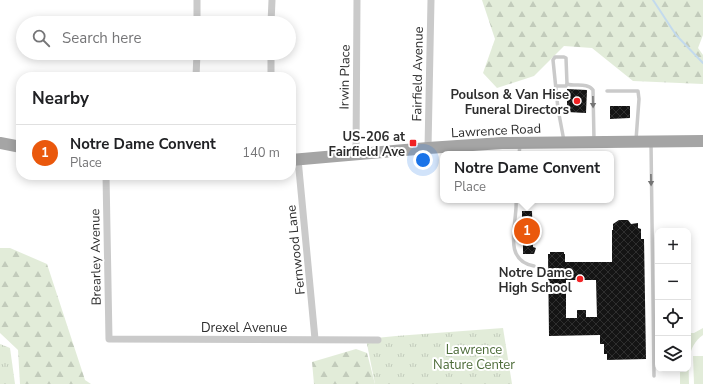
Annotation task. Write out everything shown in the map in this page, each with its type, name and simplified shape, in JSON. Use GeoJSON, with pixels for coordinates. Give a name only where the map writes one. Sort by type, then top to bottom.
{"type":"FeatureCollection","features":[{"type":"Feature","properties":{"kind":"main road","name":"Lawrence Road"},"geometry":{"type":"LineString","coordinates":[[296,159],[428,148],[520,148],[564,142],[703,141]]}},
{"type":"Feature","properties":{"kind":"main road"},"geometry":{"type":"LineString","coordinates":[[0,143],[16,146]]}},
{"type":"Feature","properties":{"kind":"street"},"geometry":{"type":"LineString","coordinates":[[197,0],[197,16]]}},
{"type":"Feature","properties":{"kind":"street"},"geometry":{"type":"LineString","coordinates":[[272,0],[272,16]]}},
{"type":"Feature","properties":{"kind":"street","name":"Irwin Place"},"geometry":{"type":"LineString","coordinates":[[356,154],[357,0]]}},
{"type":"Feature","properties":{"kind":"street","name":"Fairfield Avenue"},"geometry":{"type":"LineString","coordinates":[[428,148],[431,0]]}},
{"type":"Feature","properties":{"kind":"street"},"geometry":{"type":"LineString","coordinates":[[196,60],[196,72]]}},
{"type":"Feature","properties":{"kind":"street"},"geometry":{"type":"LineString","coordinates":[[271,60],[271,72]]}},
{"type":"Feature","properties":{"kind":"street","name":"Fernwood Lane"},"geometry":{"type":"LineString","coordinates":[[296,175],[316,339]]}},
{"type":"Feature","properties":{"kind":"street","name":"Brearley Avenue"},"geometry":{"type":"LineString","coordinates":[[106,180],[109,339]]}},
{"type":"Feature","properties":{"kind":"street","name":"Drexel Avenue"},"geometry":{"type":"LineString","coordinates":[[109,339],[378,340]]}},
{"type":"Feature","properties":{"kind":"lane"},"geometry":{"type":"LineString","coordinates":[[564,142],[558,108],[553,60],[556,57],[566,58],[567,84]]}},
{"type":"Feature","properties":{"kind":"lane"},"geometry":{"type":"LineString","coordinates":[[556,86],[566,86],[567,84],[586,86],[593,90],[594,142]]}},
{"type":"Feature","properties":{"kind":"lane"},"geometry":{"type":"LineString","coordinates":[[608,91],[638,91],[639,98],[636,142]]}},
{"type":"Feature","properties":{"kind":"lane"},"geometry":{"type":"LineString","coordinates":[[651,142],[654,376]]}},
{"type":"Feature","properties":{"kind":"lane"},"geometry":{"type":"LineString","coordinates":[[516,203],[517,211],[513,229],[515,252],[523,262],[534,266]]}},
{"type":"Feature","properties":{"kind":"green space"},"geometry":{"type":"Polygon","coordinates":[[[482,0],[703,0],[703,35],[698,48],[703,55],[703,84],[633,81],[592,48],[564,46],[534,76],[497,88],[483,73],[495,39],[482,0]]]}},
{"type":"Feature","properties":{"kind":"green space"},"geometry":{"type":"Polygon","coordinates":[[[0,248],[10,248],[47,264],[85,380],[91,384],[20,384],[18,350],[0,333],[0,248]]]}},
{"type":"Feature","properties":{"kind":"green space","name":"Lawrence Nature Center"},"geometry":{"type":"Polygon","coordinates":[[[503,328],[512,384],[375,384],[366,339],[503,328]]]}},
{"type":"Feature","properties":{"kind":"green space"},"geometry":{"type":"Polygon","coordinates":[[[703,328],[703,335],[691,351],[691,333],[703,328]]]}},
{"type":"Feature","properties":{"kind":"green space"},"geometry":{"type":"Polygon","coordinates":[[[0,344],[10,348],[15,384],[0,384],[0,344]]]}},
{"type":"Feature","properties":{"kind":"green space"},"geometry":{"type":"Polygon","coordinates":[[[356,349],[367,353],[375,384],[314,384],[312,362],[356,349]]]}},
{"type":"Feature","properties":{"kind":"green space"},"geometry":{"type":"Polygon","coordinates":[[[693,356],[703,356],[703,384],[694,384],[693,356]]]}},
{"type":"Feature","properties":{"kind":"green space"},"geometry":{"type":"Polygon","coordinates":[[[680,372],[689,372],[689,384],[680,384],[680,372]]]}},
{"type":"Feature","properties":{"kind":"building","name":"Poulson & Van Hise Funeral Directors"},"geometry":{"type":"Polygon","coordinates":[[[567,89],[587,90],[586,113],[567,112],[567,89]]]}},
{"type":"Feature","properties":{"kind":"building"},"geometry":{"type":"Polygon","coordinates":[[[610,106],[630,106],[630,118],[610,119],[610,106]]]}},
{"type":"Feature","properties":{"kind":"building"},"geometry":{"type":"Polygon","coordinates":[[[522,211],[532,211],[533,247],[536,248],[534,254],[523,254],[523,236],[521,236],[522,211]]]}},
{"type":"Feature","properties":{"kind":"building"},"geometry":{"type":"Polygon","coordinates":[[[619,220],[628,220],[631,224],[638,223],[638,228],[641,229],[641,239],[644,239],[646,359],[607,360],[607,354],[604,354],[604,344],[600,344],[600,335],[549,336],[548,254],[550,254],[550,252],[564,252],[565,262],[612,262],[613,224],[619,220]],[[566,280],[566,318],[577,318],[577,310],[586,310],[586,317],[597,317],[596,280],[566,280]]]}},
{"type":"Feature","properties":{"kind":"waterway"},"geometry":{"type":"LineString","coordinates":[[653,0],[676,35],[703,63]]}},
{"type":"Feature","properties":{"kind":"place","name":"Poulson & Van Hise Funeral Directors"},"geometry":{"type":"Point","coordinates":[577,101]}},
{"type":"Feature","properties":{"kind":"place","name":"US-206 at Fairfield Ave"},"geometry":{"type":"Point","coordinates":[413,143]}},
{"type":"Feature","properties":{"kind":"place","name":"Notre Dame Convent"},"geometry":{"type":"Point","coordinates":[527,231]}},
{"type":"Feature","properties":{"kind":"place","name":"Notre Dame High School"},"geometry":{"type":"Point","coordinates":[580,279]}}]}
